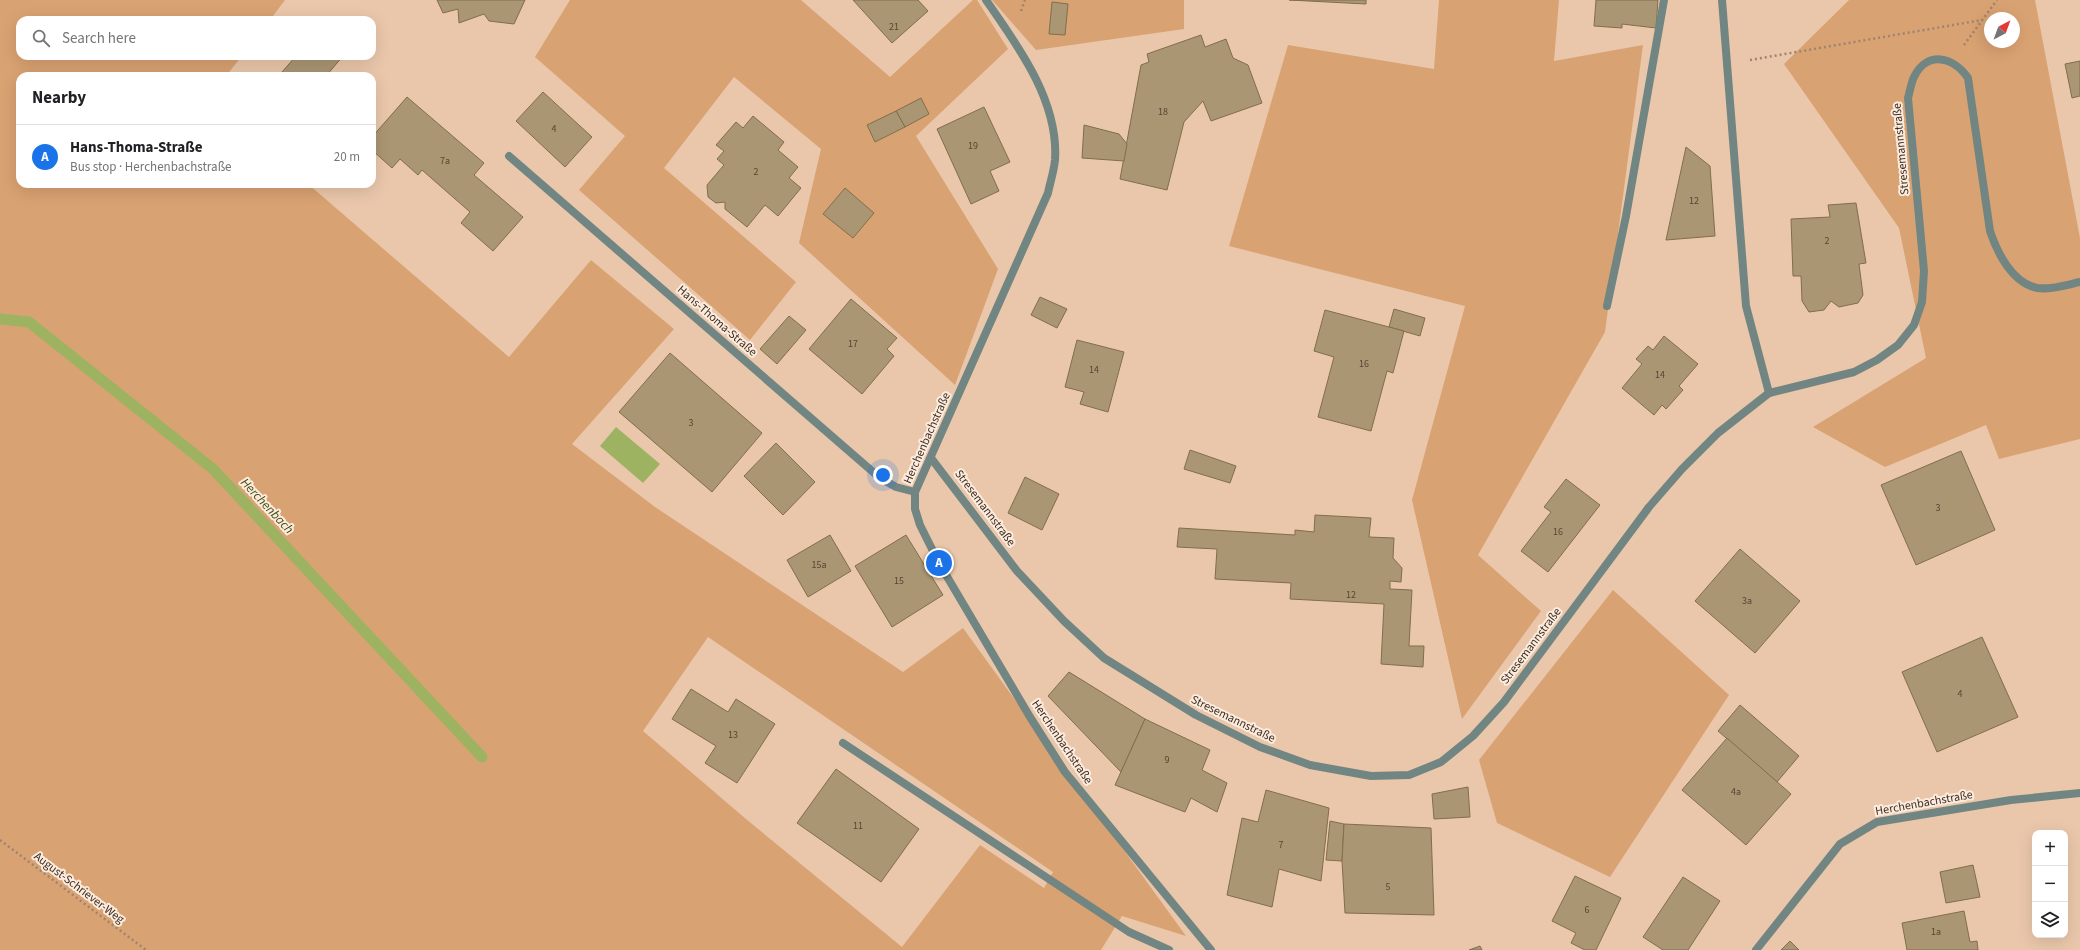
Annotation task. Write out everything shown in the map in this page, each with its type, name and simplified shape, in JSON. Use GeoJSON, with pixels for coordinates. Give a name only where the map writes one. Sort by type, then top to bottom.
{"type":"FeatureCollection","features":[{"type":"Feature","properties":{"kind":"street","name":"Herchenbachstraße"},"geometry":{"type":"LineString","coordinates":[[986,0],[1012,39],[1033,76],[1046,104],[1053,135],[1055,160],[1048,193],[915,492],[915,509],[920,525],[939,563],[1030,717],[1065,772],[1211,950]]}},
{"type":"Feature","properties":{"kind":"street"},"geometry":{"type":"LineString","coordinates":[[1607,306],[1626,216],[1664,0]]}},
{"type":"Feature","properties":{"kind":"street"},"geometry":{"type":"LineString","coordinates":[[1722,0],[1746,306],[1769,393]]}},
{"type":"Feature","properties":{"kind":"street","name":"Stresemannstraße"},"geometry":{"type":"LineString","coordinates":[[931,458],[1018,571],[1064,621],[1104,658],[1196,715],[1260,747],[1310,765],[1371,776],[1409,775],[1441,762],[1472,736],[1504,702],[1654,502],[1682,469],[1718,433],[1769,393],[1854,372],[1878,360],[1898,345],[1914,325],[1922,302],[1924,271],[1908,98],[1914,77],[1920,68],[1939,59],[1952,61]]}},
{"type":"Feature","properties":{"kind":"street"},"geometry":{"type":"LineString","coordinates":[[1952,61],[1962,68],[1968,78],[1990,231],[1996,248],[2007,265],[2020,280],[2036,288],[2053,288],[2080,282]]}},
{"type":"Feature","properties":{"kind":"street","name":"Hans-Thoma-Straße"},"geometry":{"type":"LineString","coordinates":[[509,156],[880,478],[896,487],[915,492]]}},
{"type":"Feature","properties":{"kind":"street"},"geometry":{"type":"LineString","coordinates":[[844,743],[1129,932],[1169,950]]}},
{"type":"Feature","properties":{"kind":"street","name":"Herchenbachstraße"},"geometry":{"type":"LineString","coordinates":[[1756,950],[1840,844],[1877,822],[2011,800],[2080,793]]}},
{"type":"Feature","properties":{"kind":"path"},"geometry":{"type":"LineString","coordinates":[[1952,61],[1997,0]]}},
{"type":"Feature","properties":{"kind":"path"},"geometry":{"type":"LineString","coordinates":[[1766,57],[1982,20]]}},
{"type":"Feature","properties":{"kind":"path","name":"August-Schriever-Weg"},"geometry":{"type":"LineString","coordinates":[[0,840],[146,950]]}},
{"type":"Feature","properties":{"kind":"shaded area"},"geometry":{"type":"Polygon","coordinates":[[[0,0],[285,0],[273,16],[16,16],[16,60],[239,60],[229,72],[16,72],[16,188],[313,188],[509,357],[591,260],[674,329],[572,444],[655,507],[903,672],[963,628],[1186,936],[1122,916],[1101,950],[0,950],[0,0]],[[708,637],[643,731],[746,819],[902,947],[980,845],[1044,888],[1053,872],[708,637]]]}},
{"type":"Feature","properties":{"kind":"shaded area"},"geometry":{"type":"Polygon","coordinates":[[[570,0],[801,0],[890,77],[973,0],[977,0],[1008,49],[916,136],[998,269],[955,385],[799,243],[821,149],[734,77],[664,168],[796,282],[750,340],[579,190],[625,136],[535,57],[570,0]]]}},
{"type":"Feature","properties":{"kind":"shaded area"},"geometry":{"type":"Polygon","coordinates":[[[992,0],[1184,0],[1184,29],[1036,50],[992,0]]]}},
{"type":"Feature","properties":{"kind":"shaded area"},"geometry":{"type":"Polygon","coordinates":[[[1439,0],[1559,0],[1554,61],[1643,45],[1605,332],[1478,555],[1541,611],[1462,719],[1412,500],[1465,306],[1229,246],[1288,45],[1434,69],[1439,0]]]}},
{"type":"Feature","properties":{"kind":"shaded area"},"geometry":{"type":"Polygon","coordinates":[[[1849,0],[2035,0],[2080,238],[2080,439],[1999,459],[1986,425],[1885,467],[1813,427],[1926,358],[1899,228],[1784,64],[1849,0]]]}},
{"type":"Feature","properties":{"kind":"shaded area"},"geometry":{"type":"Polygon","coordinates":[[[616,427],[660,464],[643,483],[600,446],[616,427]]]}},
{"type":"Feature","properties":{"kind":"shaded area"},"geometry":{"type":"Polygon","coordinates":[[[1613,590],[1729,695],[1610,877],[1497,823],[1479,760],[1613,590]]]}},
{"type":"Feature","properties":{"kind":"building"},"geometry":{"type":"Polygon","coordinates":[[[437,0],[525,0],[514,24],[489,21],[484,14],[459,23],[458,9],[443,13],[437,0]]]}},
{"type":"Feature","properties":{"kind":"building"},"geometry":{"type":"Polygon","coordinates":[[[853,0],[918,0],[928,11],[892,43],[853,0]]]}},
{"type":"Feature","properties":{"kind":"building"},"geometry":{"type":"Polygon","coordinates":[[[1289,0],[1366,0],[1366,4],[1289,0]]]}},
{"type":"Feature","properties":{"kind":"building"},"geometry":{"type":"Polygon","coordinates":[[[1596,0],[1658,0],[1656,28],[1622,24],[1622,28],[1594,26],[1596,0]]]}},
{"type":"Feature","properties":{"kind":"building"},"geometry":{"type":"Polygon","coordinates":[[[1052,2],[1068,4],[1065,35],[1049,34],[1052,2]]]}},
{"type":"Feature","properties":{"kind":"building"},"geometry":{"type":"Polygon","coordinates":[[[1201,35],[1205,47],[1226,39],[1233,58],[1248,65],[1262,103],[1211,121],[1203,101],[1184,122],[1167,190],[1120,179],[1141,65],[1149,62],[1147,54],[1201,35]]]}},
{"type":"Feature","properties":{"kind":"building"},"geometry":{"type":"Polygon","coordinates":[[[292,60],[340,60],[329,72],[282,72],[292,60]]]}},
{"type":"Feature","properties":{"kind":"building"},"geometry":{"type":"Polygon","coordinates":[[[2080,61],[2080,96],[2072,98],[2065,64],[2080,61]]]}},
{"type":"Feature","properties":{"kind":"building"},"geometry":{"type":"Polygon","coordinates":[[[543,92],[592,137],[565,167],[516,121],[543,92]]]}},
{"type":"Feature","properties":{"kind":"building"},"geometry":{"type":"Polygon","coordinates":[[[407,97],[484,163],[474,175],[523,217],[493,251],[461,223],[470,212],[422,170],[418,175],[400,159],[392,168],[376,154],[376,132],[407,97]]]}},
{"type":"Feature","properties":{"kind":"building"},"geometry":{"type":"Polygon","coordinates":[[[921,98],[929,114],[905,127],[896,111],[921,98]]]}},
{"type":"Feature","properties":{"kind":"building"},"geometry":{"type":"Polygon","coordinates":[[[984,107],[1010,162],[990,171],[999,191],[971,204],[937,129],[984,107]]]}},
{"type":"Feature","properties":{"kind":"building"},"geometry":{"type":"Polygon","coordinates":[[[896,111],[905,127],[875,142],[867,125],[896,111]]]}},
{"type":"Feature","properties":{"kind":"building"},"geometry":{"type":"Polygon","coordinates":[[[753,116],[784,142],[778,150],[798,167],[789,178],[801,188],[778,216],[765,205],[747,227],[725,209],[725,202],[716,203],[708,197],[707,185],[724,165],[717,159],[724,151],[716,145],[736,122],[743,128],[753,116]]]}},
{"type":"Feature","properties":{"kind":"building"},"geometry":{"type":"Polygon","coordinates":[[[1084,125],[1119,134],[1127,144],[1124,161],[1082,158],[1084,125]]]}},
{"type":"Feature","properties":{"kind":"building"},"geometry":{"type":"Polygon","coordinates":[[[1686,147],[1710,166],[1715,236],[1666,240],[1686,147]]]}},
{"type":"Feature","properties":{"kind":"building"},"geometry":{"type":"Polygon","coordinates":[[[845,188],[874,213],[853,238],[823,214],[845,188]]]}},
{"type":"Feature","properties":{"kind":"building"},"geometry":{"type":"Polygon","coordinates":[[[1856,203],[1866,263],[1859,264],[1863,295],[1858,303],[1839,307],[1831,301],[1824,310],[1809,312],[1802,301],[1801,276],[1793,276],[1791,219],[1830,217],[1828,205],[1856,203]]]}},
{"type":"Feature","properties":{"kind":"building"},"geometry":{"type":"Polygon","coordinates":[[[1040,297],[1067,309],[1057,328],[1031,315],[1040,297]]]}},
{"type":"Feature","properties":{"kind":"building"},"geometry":{"type":"Polygon","coordinates":[[[851,299],[897,338],[887,349],[894,356],[862,394],[809,349],[851,299]]]}},
{"type":"Feature","properties":{"kind":"building"},"geometry":{"type":"Polygon","coordinates":[[[1394,309],[1425,318],[1420,336],[1389,327],[1394,309]]]}},
{"type":"Feature","properties":{"kind":"building"},"geometry":{"type":"Polygon","coordinates":[[[1325,310],[1404,331],[1393,373],[1387,371],[1371,431],[1318,417],[1334,357],[1314,351],[1325,310]]]}},
{"type":"Feature","properties":{"kind":"building"},"geometry":{"type":"Polygon","coordinates":[[[789,316],[806,330],[777,364],[760,349],[789,316]]]}},
{"type":"Feature","properties":{"kind":"building"},"geometry":{"type":"Polygon","coordinates":[[[1664,336],[1698,364],[1679,386],[1683,390],[1666,409],[1662,405],[1654,415],[1622,388],[1642,364],[1636,359],[1648,346],[1653,350],[1664,336]]]}},
{"type":"Feature","properties":{"kind":"building"},"geometry":{"type":"Polygon","coordinates":[[[1077,340],[1124,352],[1108,412],[1080,404],[1084,392],[1065,387],[1077,340]]]}},
{"type":"Feature","properties":{"kind":"building"},"geometry":{"type":"Polygon","coordinates":[[[670,353],[762,433],[712,492],[619,412],[670,353]]]}},
{"type":"Feature","properties":{"kind":"building"},"geometry":{"type":"Polygon","coordinates":[[[776,443],[815,482],[783,515],[744,476],[776,443]]]}},
{"type":"Feature","properties":{"kind":"building"},"geometry":{"type":"Polygon","coordinates":[[[1190,450],[1236,466],[1230,483],[1184,469],[1190,450]]]}},
{"type":"Feature","properties":{"kind":"building"},"geometry":{"type":"Polygon","coordinates":[[[1961,451],[1995,530],[1916,565],[1881,485],[1961,451]]]}},
{"type":"Feature","properties":{"kind":"building"},"geometry":{"type":"Polygon","coordinates":[[[1025,477],[1059,494],[1042,530],[1008,513],[1025,477]]]}},
{"type":"Feature","properties":{"kind":"building"},"geometry":{"type":"Polygon","coordinates":[[[1566,479],[1600,505],[1548,572],[1521,551],[1551,512],[1544,507],[1566,479]]]}},
{"type":"Feature","properties":{"kind":"building"},"geometry":{"type":"Polygon","coordinates":[[[1315,515],[1371,518],[1369,537],[1394,538],[1393,558],[1402,568],[1401,582],[1390,581],[1390,589],[1412,590],[1409,646],[1424,646],[1423,667],[1381,664],[1384,604],[1290,599],[1291,583],[1215,579],[1217,549],[1177,547],[1179,528],[1295,535],[1295,530],[1314,532],[1315,515]]]}},
{"type":"Feature","properties":{"kind":"building"},"geometry":{"type":"Polygon","coordinates":[[[830,535],[851,571],[808,597],[787,560],[830,535]]]}},
{"type":"Feature","properties":{"kind":"building"},"geometry":{"type":"Polygon","coordinates":[[[906,535],[943,595],[892,627],[855,566],[906,535]]]}},
{"type":"Feature","properties":{"kind":"building"},"geometry":{"type":"Polygon","coordinates":[[[1740,549],[1800,601],[1755,653],[1695,601],[1740,549]]]}},
{"type":"Feature","properties":{"kind":"building"},"geometry":{"type":"Polygon","coordinates":[[[1982,637],[2018,717],[1937,752],[1902,672],[1982,637]]]}},
{"type":"Feature","properties":{"kind":"building"},"geometry":{"type":"Polygon","coordinates":[[[1069,672],[1145,719],[1121,772],[1048,696],[1069,672]]]}},
{"type":"Feature","properties":{"kind":"building"},"geometry":{"type":"Polygon","coordinates":[[[691,689],[728,712],[736,699],[775,724],[737,783],[705,763],[716,746],[672,719],[691,689]]]}},
{"type":"Feature","properties":{"kind":"building"},"geometry":{"type":"Polygon","coordinates":[[[1740,705],[1799,756],[1777,782],[1718,731],[1740,705]]]}},
{"type":"Feature","properties":{"kind":"building"},"geometry":{"type":"Polygon","coordinates":[[[1145,719],[1210,750],[1202,770],[1227,783],[1217,812],[1191,798],[1185,812],[1115,785],[1145,719]]]}},
{"type":"Feature","properties":{"kind":"building"},"geometry":{"type":"Polygon","coordinates":[[[1727,738],[1791,794],[1746,845],[1682,790],[1727,738]]]}},
{"type":"Feature","properties":{"kind":"building"},"geometry":{"type":"Polygon","coordinates":[[[836,769],[919,829],[881,882],[797,823],[836,769]]]}},
{"type":"Feature","properties":{"kind":"building"},"geometry":{"type":"Polygon","coordinates":[[[1468,787],[1470,817],[1434,819],[1432,794],[1468,787]]]}},
{"type":"Feature","properties":{"kind":"building"},"geometry":{"type":"Polygon","coordinates":[[[1266,790],[1329,808],[1321,881],[1279,869],[1272,907],[1227,895],[1242,818],[1258,822],[1266,790]]]}},
{"type":"Feature","properties":{"kind":"building"},"geometry":{"type":"Polygon","coordinates":[[[1330,821],[1344,824],[1342,861],[1326,860],[1330,821]]]}},
{"type":"Feature","properties":{"kind":"building"},"geometry":{"type":"Polygon","coordinates":[[[1344,824],[1431,828],[1434,915],[1345,913],[1342,861],[1344,824]]]}},
{"type":"Feature","properties":{"kind":"building"},"geometry":{"type":"Polygon","coordinates":[[[1973,865],[1980,897],[1946,903],[1940,872],[1973,865]]]}},
{"type":"Feature","properties":{"kind":"building"},"geometry":{"type":"Polygon","coordinates":[[[1575,876],[1621,898],[1596,950],[1585,950],[1571,943],[1576,933],[1552,921],[1575,876]]]}},
{"type":"Feature","properties":{"kind":"building"},"geometry":{"type":"Polygon","coordinates":[[[1683,877],[1720,901],[1688,950],[1663,950],[1643,937],[1683,877]]]}},
{"type":"Feature","properties":{"kind":"building"},"geometry":{"type":"Polygon","coordinates":[[[1964,911],[1970,942],[1977,941],[1978,950],[1907,950],[1902,923],[1964,911]]]}},
{"type":"Feature","properties":{"kind":"building"},"geometry":{"type":"Polygon","coordinates":[[[1790,941],[1799,950],[1781,950],[1790,941]]]}},
{"type":"Feature","properties":{"kind":"building"},"geometry":{"type":"Polygon","coordinates":[[[1480,946],[1482,950],[1469,950],[1480,946]]]}},
{"type":"Feature","properties":{"kind":"waterway","name":"Herchenbach"},"geometry":{"type":"LineString","coordinates":[[0,319],[29,322],[213,469],[482,757]]}},
{"type":"Feature","properties":{"kind":"place","name":"Hans-Thoma-Straße"},"geometry":{"type":"Point","coordinates":[939,563]}}]}
